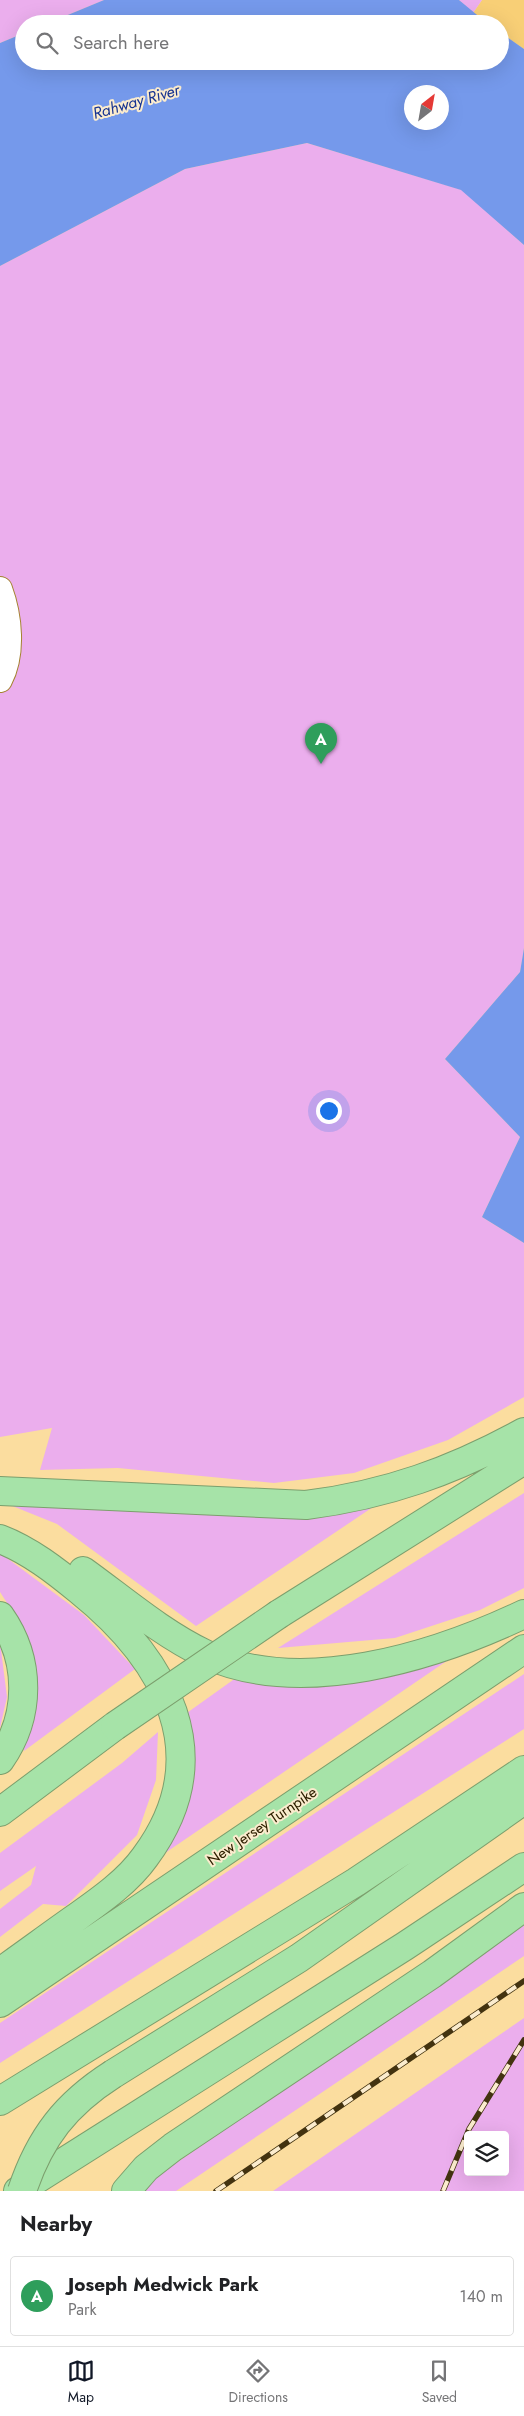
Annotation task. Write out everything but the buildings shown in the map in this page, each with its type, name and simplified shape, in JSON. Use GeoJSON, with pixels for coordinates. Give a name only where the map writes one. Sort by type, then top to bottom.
{"type":"FeatureCollection","features":[{"type":"Feature","properties":{"kind":"highway"},"geometry":{"type":"LineString","coordinates":[[0,1490],[306,1506],[344,1501],[416,1482],[483,1454],[524,1432]]}},
{"type":"Feature","properties":{"kind":"highway"},"geometry":{"type":"LineString","coordinates":[[0,1812],[114,1726],[279,1614],[524,1460]]}},
{"type":"Feature","properties":{"kind":"highway"},"geometry":{"type":"LineString","coordinates":[[0,1520],[47,1545],[173,1636],[206,1654],[246,1667],[285,1672],[322,1671],[392,1661],[464,1640],[524,1614]]}},
{"type":"Feature","properties":{"kind":"highway"},"geometry":{"type":"LineString","coordinates":[[0,1539],[38,1560],[98,1605],[146,1658],[165,1689],[176,1720],[181,1753],[180,1782],[172,1812],[144,1859],[123,1881],[96,1903],[0,1972]]}},
{"type":"Feature","properties":{"kind":"highway"},"geometry":{"type":"LineString","coordinates":[[0,1616],[8,1627],[18,1651],[24,1676],[23,1703],[18,1727],[0,1760]]}},
{"type":"Feature","properties":{"kind":"highway","name":"New Jersey Turnpike"},"geometry":{"type":"LineString","coordinates":[[0,2002],[524,1649]]}},
{"type":"Feature","properties":{"kind":"highway"},"geometry":{"type":"LineString","coordinates":[[0,2101],[356,1882],[524,1770]]}},
{"type":"Feature","properties":{"kind":"highway"},"geometry":{"type":"LineString","coordinates":[[22,2191],[41,2146],[55,2123],[72,2104],[113,2074],[300,1958],[524,1800]]}},
{"type":"Feature","properties":{"kind":"highway"},"geometry":{"type":"LineString","coordinates":[[18,2191],[405,1946],[524,1867]]}},
{"type":"Feature","properties":{"kind":"highway"},"geometry":{"type":"LineString","coordinates":[[126,2191],[146,2168],[214,2119],[380,2010],[524,1907]]}},
{"type":"Feature","properties":{"kind":"street"},"geometry":{"type":"LineString","coordinates":[[0,589],[9,640],[6,663],[0,680]]}},
{"type":"Feature","properties":{"kind":"shaded area"},"geometry":{"type":"Polygon","coordinates":[[[0,0],[104,0],[68,15],[15,15],[15,37],[0,43],[0,0]]]}},
{"type":"Feature","properties":{"kind":"shaded area"},"geometry":{"type":"Polygon","coordinates":[[[459,0],[482,0],[473,13],[459,0]]]}},
{"type":"Feature","properties":{"kind":"shaded area"},"geometry":{"type":"Polygon","coordinates":[[[482,0],[524,0],[524,49],[509,38],[509,15],[476,15],[473,13],[482,0]]]}},
{"type":"Feature","properties":{"kind":"shaded area"},"geometry":{"type":"Polygon","coordinates":[[[307,143],[462,190],[524,245],[524,948],[520,972],[445,1059],[520,1137],[482,1217],[524,1243],[524,1397],[448,1440],[354,1473],[274,1483],[118,1468],[40,1470],[52,1428],[0,1437],[0,266],[185,169],[307,143]]]}},
{"type":"Feature","properties":{"kind":"shaded area"},"geometry":{"type":"Polygon","coordinates":[[[524,1493],[524,1588],[480,1610],[395,1638],[278,1648],[524,1493]]]}},
{"type":"Feature","properties":{"kind":"shaded area"},"geometry":{"type":"Polygon","coordinates":[[[0,1501],[327,1509],[373,1507],[196,1626],[57,1524],[0,1501]]]}},
{"type":"Feature","properties":{"kind":"shaded area"},"geometry":{"type":"Polygon","coordinates":[[[0,1553],[84,1615],[135,1669],[24,1751],[27,1692],[25,1631],[0,1592],[0,1553]]]}},
{"type":"Feature","properties":{"kind":"shaded area"},"geometry":{"type":"Polygon","coordinates":[[[0,1642],[7,1697],[0,1728],[0,1642]]]}},
{"type":"Feature","properties":{"kind":"shaded area"},"geometry":{"type":"Polygon","coordinates":[[[454,1656],[149,1864],[187,1806],[195,1749],[184,1715],[240,1675],[454,1656]]]}},
{"type":"Feature","properties":{"kind":"shaded area"},"geometry":{"type":"Polygon","coordinates":[[[524,1674],[524,1729],[0,2063],[0,2023],[524,1674]]]}},
{"type":"Feature","properties":{"kind":"shaded area"},"geometry":{"type":"Polygon","coordinates":[[[158,1732],[156,1780],[137,1835],[66,1906],[43,1904],[0,1937],[0,1909],[31,1885],[36,1866],[0,1891],[0,1853],[122,1763],[158,1732]]]}},
{"type":"Feature","properties":{"kind":"shaded area"},"geometry":{"type":"Polygon","coordinates":[[[524,1922],[524,1956],[176,2191],[144,2191],[153,2179],[524,1922]]]}},
{"type":"Feature","properties":{"kind":"shaded area"},"geometry":{"type":"Polygon","coordinates":[[[524,2018],[524,2191],[273,2191],[524,2018]]]}},
{"type":"Feature","properties":{"kind":"water"},"geometry":{"type":"Polygon","coordinates":[[[104,0],[459,0],[477,15],[68,15],[104,0]]]}},
{"type":"Feature","properties":{"kind":"water","name":"Rahway River"},"geometry":{"type":"Polygon","coordinates":[[[15,37],[15,70],[509,70],[509,38],[524,49],[524,245],[461,190],[307,143],[185,169],[0,266],[0,43],[15,37]]]}},
{"type":"Feature","properties":{"kind":"water"},"geometry":{"type":"Polygon","coordinates":[[[524,948],[524,1243],[482,1217],[520,1137],[445,1059],[520,972],[524,948]]]}},
{"type":"Feature","properties":{"kind":"railway"},"geometry":{"type":"LineString","coordinates":[[216,2191],[524,1981]]}},
{"type":"Feature","properties":{"kind":"railway"},"geometry":{"type":"LineString","coordinates":[[443,2191],[469,2129],[524,2040]]}},
{"type":"Feature","properties":{"kind":"place","name":"Joseph Medwick Park"},"geometry":{"type":"Point","coordinates":[321,764]}}]}
